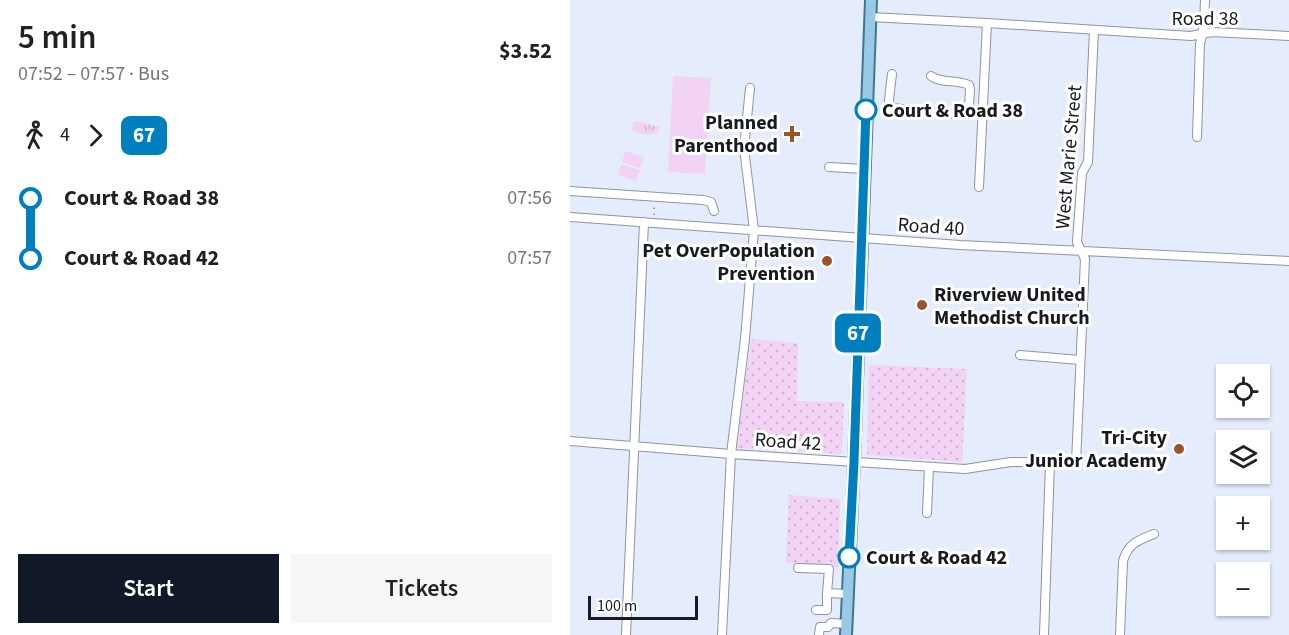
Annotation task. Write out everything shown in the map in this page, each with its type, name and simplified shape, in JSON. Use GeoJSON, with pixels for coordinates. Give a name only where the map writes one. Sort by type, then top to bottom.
{"type":"FeatureCollection","features":[{"type":"Feature","properties":{"kind":"main road"},"geometry":{"type":"LineString","coordinates":[[847,629],[871,0]]}},
{"type":"Feature","properties":{"kind":"street"},"geometry":{"type":"LineString","coordinates":[[1197,137],[1200,44],[1205,0]]}},
{"type":"Feature","properties":{"kind":"street","name":"Road 38"},"geometry":{"type":"LineString","coordinates":[[870,17],[1191,36],[1212,33],[1289,36]]}},
{"type":"Feature","properties":{"kind":"street"},"geometry":{"type":"LineString","coordinates":[[979,187],[987,23]]}},
{"type":"Feature","properties":{"kind":"street","name":"West Marie Street"},"geometry":{"type":"LineString","coordinates":[[1076,463],[1085,259],[1077,242],[1082,173],[1088,162],[1094,30]]}},
{"type":"Feature","properties":{"kind":"street"},"geometry":{"type":"LineString","coordinates":[[892,74],[889,100],[892,108],[951,114],[959,113],[969,106],[969,85],[962,82],[937,81],[931,76]]}},
{"type":"Feature","properties":{"kind":"street"},"geometry":{"type":"LineString","coordinates":[[722,635],[731,454],[745,339],[754,230],[744,148],[750,88]]}},
{"type":"Feature","properties":{"kind":"street"},"geometry":{"type":"LineString","coordinates":[[829,167],[864,169]]}},
{"type":"Feature","properties":{"kind":"street"},"geometry":{"type":"LineString","coordinates":[[570,191],[703,200],[711,202],[714,211]]}},
{"type":"Feature","properties":{"kind":"street","name":"Road 40"},"geometry":{"type":"LineString","coordinates":[[570,217],[960,245],[1289,261]]}},
{"type":"Feature","properties":{"kind":"street"},"geometry":{"type":"LineString","coordinates":[[626,635],[644,222]]}},
{"type":"Feature","properties":{"kind":"street"},"geometry":{"type":"LineString","coordinates":[[1020,355],[1080,360]]}},
{"type":"Feature","properties":{"kind":"street","name":"Road 42"},"geometry":{"type":"LineString","coordinates":[[570,441],[965,469],[1011,462],[1076,463]]}},
{"type":"Feature","properties":{"kind":"street"},"geometry":{"type":"LineString","coordinates":[[1044,635],[1050,463]]}},
{"type":"Feature","properties":{"kind":"street"},"geometry":{"type":"LineString","coordinates":[[927,513],[929,467]]}},
{"type":"Feature","properties":{"kind":"street"},"geometry":{"type":"LineString","coordinates":[[1120,635],[1126,552],[1130,546],[1154,534]]}},
{"type":"Feature","properties":{"kind":"street"},"geometry":{"type":"LineString","coordinates":[[798,568],[829,569],[827,610],[816,610]]}},
{"type":"Feature","properties":{"kind":"street"},"geometry":{"type":"LineString","coordinates":[[827,593],[848,594]]}},
{"type":"Feature","properties":{"kind":"street"},"geometry":{"type":"LineString","coordinates":[[819,635],[820,627],[828,627],[831,623],[847,629]]}},
{"type":"Feature","properties":{"kind":"green space"},"geometry":{"type":"Polygon","coordinates":[[[673,76],[711,78],[705,174],[668,172],[673,76]]]}},
{"type":"Feature","properties":{"kind":"green space"},"geometry":{"type":"Polygon","coordinates":[[[634,121],[660,127],[659,131],[649,135],[638,133],[632,129],[634,121]]]}},
{"type":"Feature","properties":{"kind":"green space"},"geometry":{"type":"Polygon","coordinates":[[[625,151],[644,157],[640,168],[622,162],[625,151]]]}},
{"type":"Feature","properties":{"kind":"green space"},"geometry":{"type":"Polygon","coordinates":[[[621,164],[640,170],[636,181],[618,175],[621,164]]]}},
{"type":"Feature","properties":{"kind":"green space"},"geometry":{"type":"Polygon","coordinates":[[[751,339],[798,343],[797,401],[844,402],[842,454],[737,448],[751,339]]]}},
{"type":"Feature","properties":{"kind":"green space"},"geometry":{"type":"Polygon","coordinates":[[[869,365],[967,369],[962,462],[867,455],[869,365]]]}},
{"type":"Feature","properties":{"kind":"green space"},"geometry":{"type":"Polygon","coordinates":[[[789,495],[840,499],[839,567],[786,563],[789,495]]]}},
{"type":"Feature","properties":{"kind":"bus line","name":"67"},"geometry":{"type":"LineString","coordinates":[[849,557],[866,110]]}},
{"type":"Feature","properties":{"kind":"place","name":"Court & Road 38"},"geometry":{"type":"Point","coordinates":[866,110]}},
{"type":"Feature","properties":{"kind":"place","name":"Planned Parenthood"},"geometry":{"type":"Point","coordinates":[792,134]}},
{"type":"Feature","properties":{"kind":"place","name":"Pet OverPopulation Prevention"},"geometry":{"type":"Point","coordinates":[827,261]}},
{"type":"Feature","properties":{"kind":"place","name":"Riverview United Methodist Church"},"geometry":{"type":"Point","coordinates":[922,305]}},
{"type":"Feature","properties":{"kind":"place","name":"Tri-City Junior Academy"},"geometry":{"type":"Point","coordinates":[1179,449]}},
{"type":"Feature","properties":{"kind":"place","name":"Court & Road 42"},"geometry":{"type":"Point","coordinates":[849,557]}}]}
